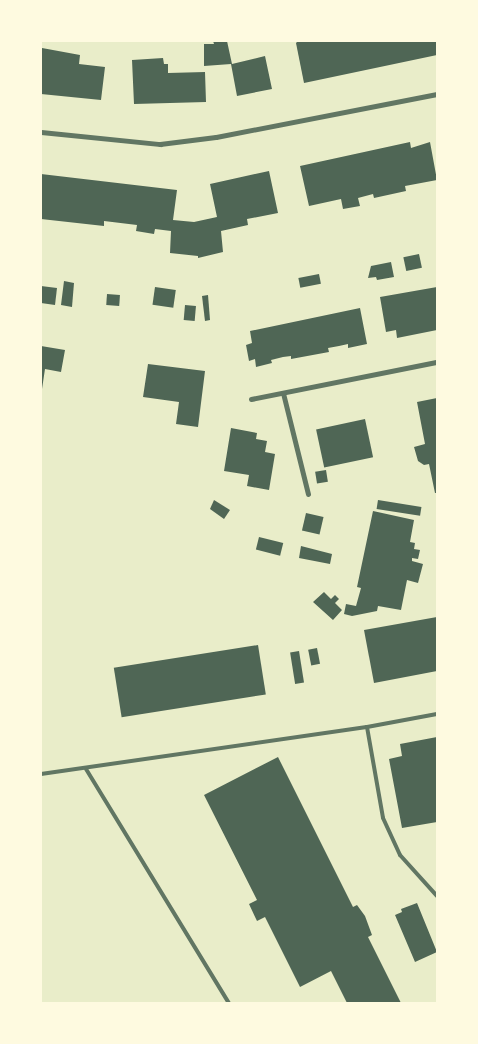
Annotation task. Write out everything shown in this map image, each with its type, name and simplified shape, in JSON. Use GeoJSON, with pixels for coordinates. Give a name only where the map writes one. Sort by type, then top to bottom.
{"type":"FeatureCollection","features":[{"type":"Feature","properties":{"kind":"street"},"geometry":{"type":"LineString","coordinates":[[41,132],[160,144],[216,137],[437,94]]}},
{"type":"Feature","properties":{"kind":"street"},"geometry":{"type":"LineString","coordinates":[[251,399],[437,362]]}},
{"type":"Feature","properties":{"kind":"street"},"geometry":{"type":"LineString","coordinates":[[283,393],[308,494]]}},
{"type":"Feature","properties":{"kind":"lane"},"geometry":{"type":"LineString","coordinates":[[41,774],[367,727],[437,714]]}},
{"type":"Feature","properties":{"kind":"lane"},"geometry":{"type":"LineString","coordinates":[[367,727],[382,818],[400,855],[437,896]]}},
{"type":"Feature","properties":{"kind":"lane"},"geometry":{"type":"LineString","coordinates":[[86,769],[229,1003]]}},
{"type":"Feature","properties":{"kind":"building"},"geometry":{"type":"Polygon","coordinates":[[[213,41],[227,41],[232,64],[265,56],[272,89],[237,96],[231,64],[204,66],[204,44],[214,44],[213,41]]]}},
{"type":"Feature","properties":{"kind":"building"},"geometry":{"type":"Polygon","coordinates":[[[298,41],[437,41],[437,55],[304,83],[296,43],[298,41]]]}},
{"type":"Feature","properties":{"kind":"building"},"geometry":{"type":"Polygon","coordinates":[[[42,48],[80,55],[79,64],[105,67],[101,100],[41,94],[42,48]]]}},
{"type":"Feature","properties":{"kind":"building"},"geometry":{"type":"Polygon","coordinates":[[[163,58],[164,64],[168,64],[168,73],[205,72],[206,102],[134,104],[132,60],[163,58]]]}},
{"type":"Feature","properties":{"kind":"building"},"geometry":{"type":"Polygon","coordinates":[[[410,142],[411,148],[430,142],[437,180],[405,186],[406,191],[374,198],[373,194],[358,198],[360,206],[343,209],[341,199],[309,206],[300,166],[410,142]]]}},
{"type":"Feature","properties":{"kind":"building"},"geometry":{"type":"Polygon","coordinates":[[[269,171],[278,213],[247,219],[248,225],[221,231],[223,252],[198,258],[198,256],[170,253],[171,231],[155,229],[154,234],[136,231],[137,225],[104,221],[104,226],[41,219],[41,174],[177,190],[173,220],[194,222],[217,217],[210,184],[269,171]]]}},
{"type":"Feature","properties":{"kind":"building"},"geometry":{"type":"Polygon","coordinates":[[[419,254],[422,268],[406,271],[403,257],[419,254]]]}},
{"type":"Feature","properties":{"kind":"building"},"geometry":{"type":"Polygon","coordinates":[[[391,262],[394,277],[377,280],[376,277],[368,278],[371,266],[391,262]]]}},
{"type":"Feature","properties":{"kind":"building"},"geometry":{"type":"Polygon","coordinates":[[[319,274],[321,284],[300,288],[298,278],[319,274]]]}},
{"type":"Feature","properties":{"kind":"building"},"geometry":{"type":"Polygon","coordinates":[[[64,281],[74,283],[72,307],[61,305],[64,281]]]}},
{"type":"Feature","properties":{"kind":"building"},"geometry":{"type":"Polygon","coordinates":[[[41,286],[57,288],[55,305],[41,303],[41,286]]]}},
{"type":"Feature","properties":{"kind":"building"},"geometry":{"type":"Polygon","coordinates":[[[155,287],[176,290],[173,308],[152,305],[155,287]]]}},
{"type":"Feature","properties":{"kind":"building"},"geometry":{"type":"Polygon","coordinates":[[[437,287],[437,330],[397,338],[396,330],[386,332],[380,297],[437,287]]]}},
{"type":"Feature","properties":{"kind":"building"},"geometry":{"type":"Polygon","coordinates":[[[107,294],[120,295],[119,306],[106,305],[107,294]]]}},
{"type":"Feature","properties":{"kind":"building"},"geometry":{"type":"Polygon","coordinates":[[[208,295],[210,320],[205,321],[202,296],[208,295]]]}},
{"type":"Feature","properties":{"kind":"building"},"geometry":{"type":"Polygon","coordinates":[[[185,305],[196,306],[195,321],[184,320],[185,305]]]}},
{"type":"Feature","properties":{"kind":"building"},"geometry":{"type":"Polygon","coordinates":[[[360,308],[367,344],[348,348],[348,344],[328,348],[329,352],[291,359],[291,356],[283,357],[271,360],[272,363],[256,367],[255,359],[249,361],[246,345],[252,343],[250,331],[360,308]]]}},
{"type":"Feature","properties":{"kind":"building"},"geometry":{"type":"Polygon","coordinates":[[[41,346],[65,350],[61,372],[45,369],[42,389],[41,346]]]}},
{"type":"Feature","properties":{"kind":"building"},"geometry":{"type":"Polygon","coordinates":[[[148,364],[205,371],[198,427],[176,424],[179,402],[143,397],[148,364]]]}},
{"type":"Feature","properties":{"kind":"building"},"geometry":{"type":"Polygon","coordinates":[[[437,398],[437,493],[435,493],[429,464],[424,465],[418,461],[414,447],[425,444],[417,402],[437,398]]]}},
{"type":"Feature","properties":{"kind":"building"},"geometry":{"type":"Polygon","coordinates":[[[365,419],[373,457],[324,468],[316,429],[365,419]]]}},
{"type":"Feature","properties":{"kind":"building"},"geometry":{"type":"Polygon","coordinates":[[[231,428],[257,433],[256,439],[267,441],[265,452],[275,454],[269,490],[247,486],[249,475],[224,471],[231,428]]]}},
{"type":"Feature","properties":{"kind":"building"},"geometry":{"type":"Polygon","coordinates":[[[326,470],[328,482],[317,484],[315,472],[326,470]]]}},
{"type":"Feature","properties":{"kind":"building"},"geometry":{"type":"Polygon","coordinates":[[[214,500],[230,510],[224,519],[210,509],[214,500]]]}},
{"type":"Feature","properties":{"kind":"building"},"geometry":{"type":"Polygon","coordinates":[[[378,500],[421,507],[420,516],[377,509],[378,500]]]}},
{"type":"Feature","properties":{"kind":"building"},"geometry":{"type":"Polygon","coordinates":[[[373,511],[414,520],[410,542],[415,543],[414,549],[420,550],[418,559],[412,558],[412,561],[423,564],[418,583],[407,580],[401,610],[378,606],[377,611],[352,616],[344,614],[346,604],[356,606],[361,588],[357,587],[373,511]]]}},
{"type":"Feature","properties":{"kind":"building"},"geometry":{"type":"Polygon","coordinates":[[[306,513],[324,517],[319,535],[302,531],[306,513]]]}},
{"type":"Feature","properties":{"kind":"building"},"geometry":{"type":"Polygon","coordinates":[[[259,537],[283,543],[280,556],[256,550],[259,537]]]}},
{"type":"Feature","properties":{"kind":"building"},"geometry":{"type":"Polygon","coordinates":[[[301,546],[332,554],[330,564],[299,558],[301,546]]]}},
{"type":"Feature","properties":{"kind":"building"},"geometry":{"type":"Polygon","coordinates":[[[324,592],[331,599],[335,595],[339,599],[335,603],[342,610],[333,620],[313,602],[324,592]]]}},
{"type":"Feature","properties":{"kind":"building"},"geometry":{"type":"Polygon","coordinates":[[[437,617],[437,671],[374,683],[364,630],[437,617]]]}},
{"type":"Feature","properties":{"kind":"building"},"geometry":{"type":"Polygon","coordinates":[[[258,645],[266,694],[122,717],[114,668],[258,645]]]}},
{"type":"Feature","properties":{"kind":"building"},"geometry":{"type":"Polygon","coordinates":[[[317,648],[320,664],[311,665],[308,650],[317,648]]]}},
{"type":"Feature","properties":{"kind":"building"},"geometry":{"type":"Polygon","coordinates":[[[299,651],[304,683],[295,684],[290,652],[299,651]]]}},
{"type":"Feature","properties":{"kind":"building"},"geometry":{"type":"Polygon","coordinates":[[[437,737],[437,822],[402,828],[389,759],[402,756],[400,744],[437,737]]]}},
{"type":"Feature","properties":{"kind":"building"},"geometry":{"type":"Polygon","coordinates":[[[278,757],[353,907],[357,905],[365,916],[372,935],[368,937],[401,1003],[347,1003],[331,971],[300,987],[265,917],[257,921],[249,904],[257,900],[204,795],[278,757]]]}},
{"type":"Feature","properties":{"kind":"building"},"geometry":{"type":"Polygon","coordinates":[[[417,903],[437,952],[415,962],[395,915],[402,912],[401,909],[417,903]]]}}]}
